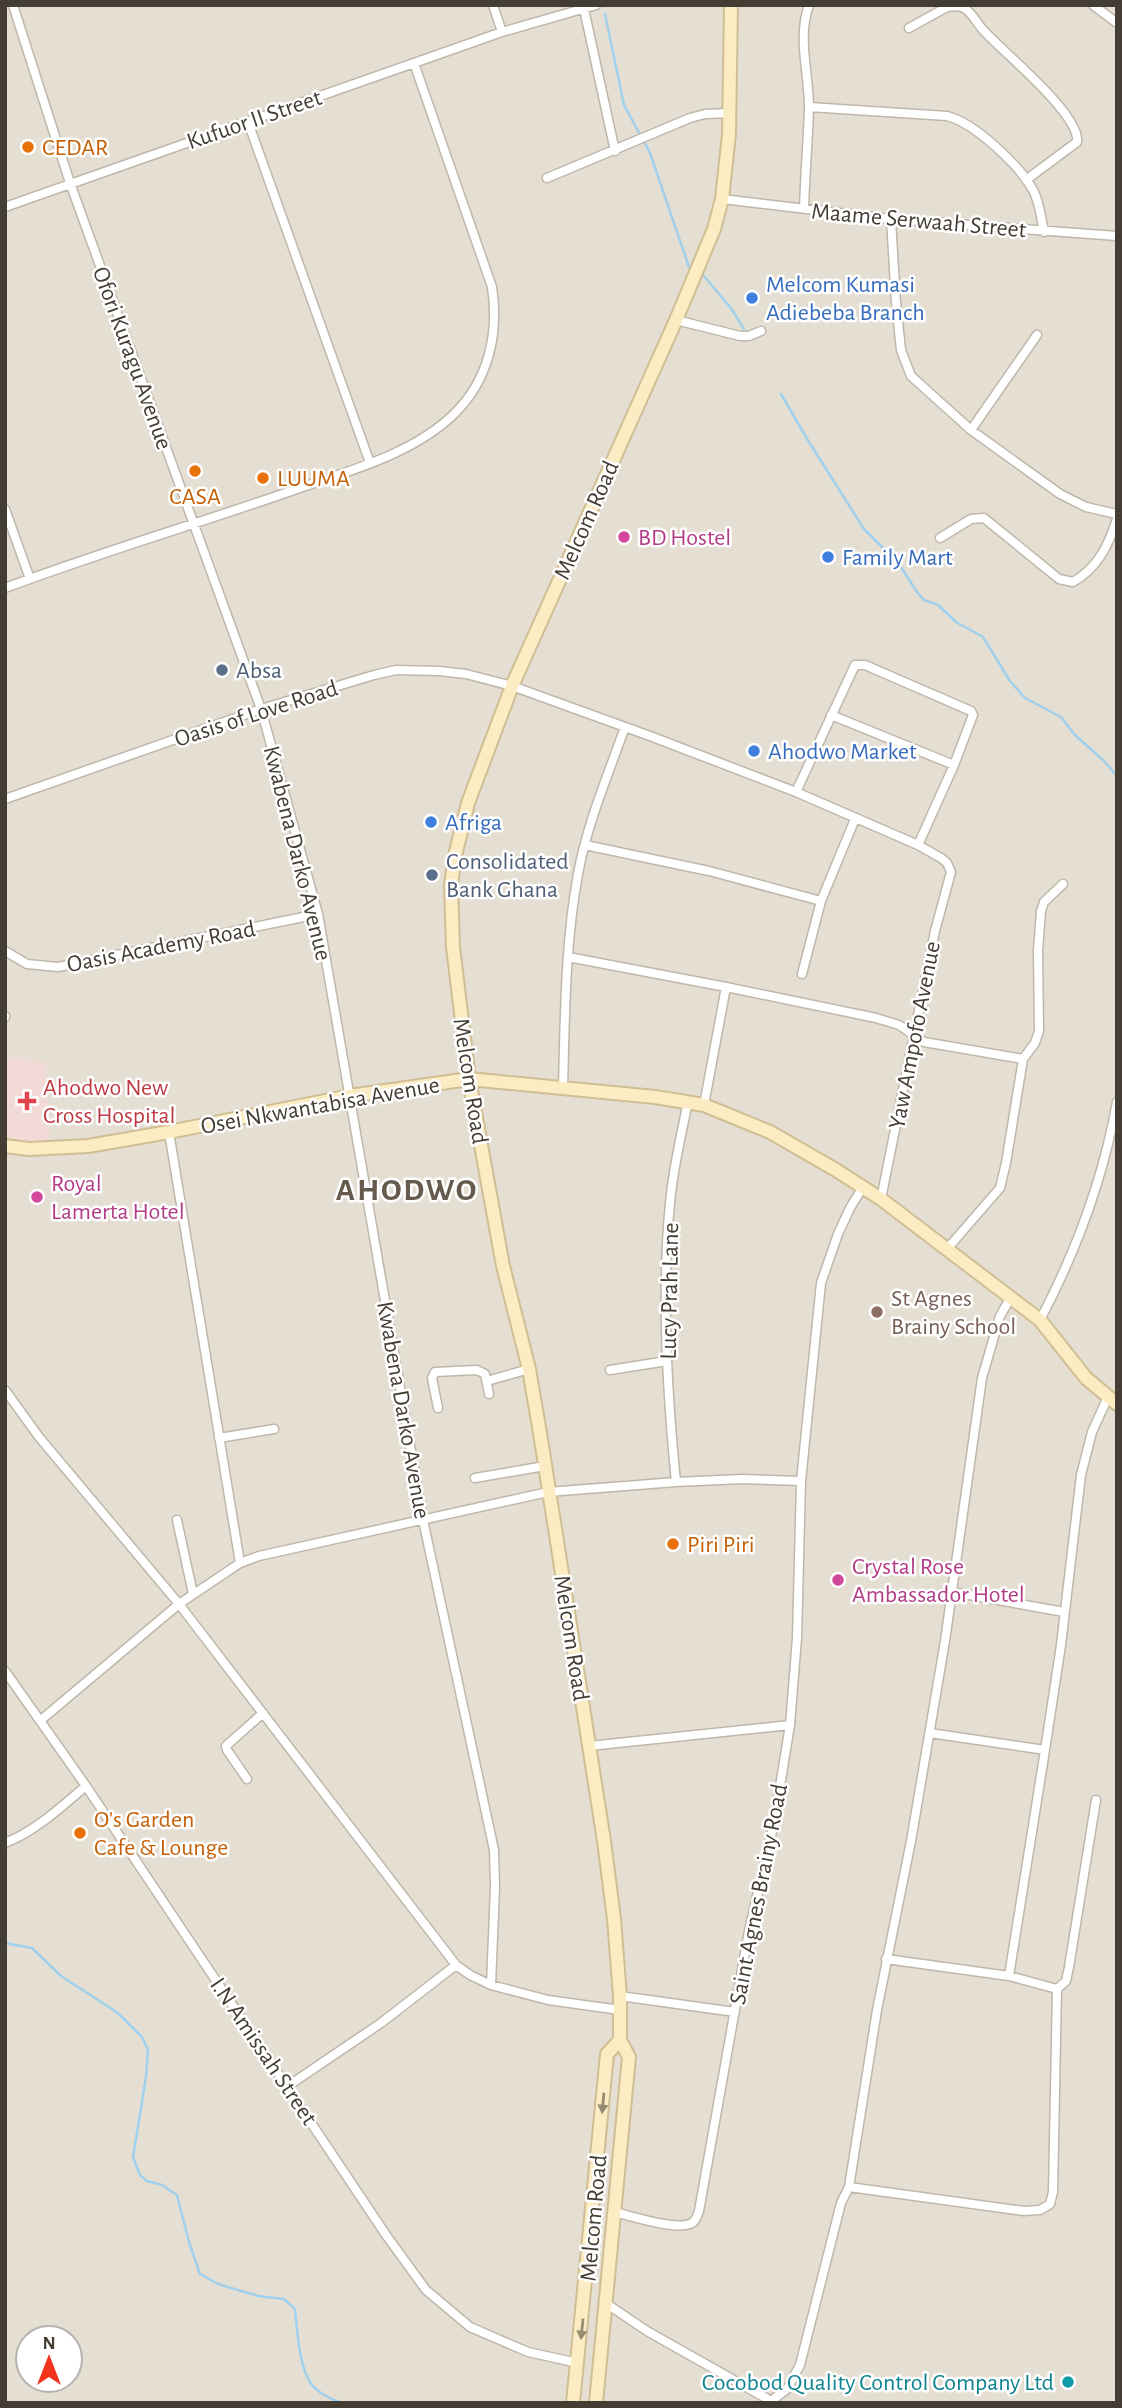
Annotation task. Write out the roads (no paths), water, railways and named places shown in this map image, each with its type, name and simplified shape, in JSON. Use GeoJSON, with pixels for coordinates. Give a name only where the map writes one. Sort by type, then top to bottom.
{"type":"FeatureCollection","features":[{"type":"Feature","properties":{"kind":"main road","name":"Melcom Road"},"geometry":{"type":"LineString","coordinates":[[573,2403],[586,2294],[607,2054],[620,2040],[620,1996],[614,1919],[545,1466],[528,1369],[503,1266],[468,1079],[453,947],[451,885],[468,803],[512,686],[714,229],[722,200],[730,113],[730,5]]}},
{"type":"Feature","properties":{"kind":"main road","name":"Osei Nkwantabisa Avenue"},"geometry":{"type":"LineString","coordinates":[[5,1146],[29,1149],[88,1146],[350,1096],[468,1079],[564,1087],[704,1105],[770,1132],[881,1199],[1040,1320],[1086,1378],[1112,1400]]}},
{"type":"Feature","properties":{"kind":"main road"},"geometry":{"type":"LineString","coordinates":[[596,2403],[629,2057],[620,2040]]}},
{"type":"Feature","properties":{"kind":"main road"},"geometry":{"type":"LineString","coordinates":[[586,2294],[607,2304]]}},
{"type":"Feature","properties":{"kind":"street","name":"Ofori Kuragu Avenue"},"geometry":{"type":"LineString","coordinates":[[12,5],[70,183],[261,709]]}},
{"type":"Feature","properties":{"kind":"street"},"geometry":{"type":"LineString","coordinates":[[493,5],[502,32]]}},
{"type":"Feature","properties":{"kind":"street","name":"Kufuor II Street"},"geometry":{"type":"LineString","coordinates":[[5,207],[502,32],[596,5]]}},
{"type":"Feature","properties":{"kind":"street"},"geometry":{"type":"LineString","coordinates":[[804,209],[809,107],[803,41],[809,5]]}},
{"type":"Feature","properties":{"kind":"street"},"geometry":{"type":"LineString","coordinates":[[1093,5],[1117,23]]}},
{"type":"Feature","properties":{"kind":"street"},"geometry":{"type":"LineString","coordinates":[[909,27],[947,7],[965,8],[985,32],[1059,105],[1076,130],[1077,142],[1026,180]]}},
{"type":"Feature","properties":{"kind":"street"},"geometry":{"type":"LineString","coordinates":[[584,9],[615,151]]}},
{"type":"Feature","properties":{"kind":"street"},"geometry":{"type":"LineString","coordinates":[[5,588],[194,526],[370,463],[424,438],[456,412],[472,394],[490,351],[495,326],[492,287],[414,63]]}},
{"type":"Feature","properties":{"kind":"street"},"geometry":{"type":"LineString","coordinates":[[809,107],[954,118],[992,145],[1026,180],[1039,205],[1044,232]]}},
{"type":"Feature","properties":{"kind":"street"},"geometry":{"type":"LineString","coordinates":[[547,178],[697,115],[730,113]]}},
{"type":"Feature","properties":{"kind":"street"},"geometry":{"type":"LineString","coordinates":[[248,122],[370,463]]}},
{"type":"Feature","properties":{"kind":"street","name":"Maame Serwaah Street"},"geometry":{"type":"LineString","coordinates":[[722,200],[891,219],[1117,236]]}},
{"type":"Feature","properties":{"kind":"street"},"geometry":{"type":"LineString","coordinates":[[891,219],[901,350],[907,369],[917,383],[971,430],[1060,494],[1086,507],[1117,516],[1106,550],[1073,582],[1059,579],[984,518],[971,519],[940,538]]}},
{"type":"Feature","properties":{"kind":"street"},"geometry":{"type":"LineString","coordinates":[[676,320],[740,336],[761,331]]}},
{"type":"Feature","properties":{"kind":"street"},"geometry":{"type":"LineString","coordinates":[[971,430],[1037,335]]}},
{"type":"Feature","properties":{"kind":"street"},"geometry":{"type":"LineString","coordinates":[[5,509],[30,579]]}},
{"type":"Feature","properties":{"kind":"street"},"geometry":{"type":"LineString","coordinates":[[796,792],[852,668],[858,664],[971,711],[973,715],[954,765],[918,845]]}},
{"type":"Feature","properties":{"kind":"street","name":"Oasis of Love Road"},"geometry":{"type":"LineString","coordinates":[[5,799],[261,709],[396,670],[439,671],[466,674],[512,686],[796,792],[918,845],[947,863],[951,872]]}},
{"type":"Feature","properties":{"kind":"street","name":"Kwabena Darko Avenue"},"geometry":{"type":"LineString","coordinates":[[261,709],[318,914],[423,1520],[494,1850],[491,1985]]}},
{"type":"Feature","properties":{"kind":"street"},"geometry":{"type":"LineString","coordinates":[[831,715],[954,765]]}},
{"type":"Feature","properties":{"kind":"street"},"geometry":{"type":"LineString","coordinates":[[564,1087],[572,911],[585,845],[625,727]]}},
{"type":"Feature","properties":{"kind":"street"},"geometry":{"type":"LineString","coordinates":[[802,974],[821,901],[855,819]]}},
{"type":"Feature","properties":{"kind":"street"},"geometry":{"type":"LineString","coordinates":[[585,845],[709,872],[821,901]]}},
{"type":"Feature","properties":{"kind":"street","name":"Yaw Ampofo Avenue"},"geometry":{"type":"LineString","coordinates":[[881,1199],[935,931],[951,872]]}},
{"type":"Feature","properties":{"kind":"street"},"geometry":{"type":"LineString","coordinates":[[947,1249],[1000,1188],[1023,1059],[1035,1043],[1039,1031],[1038,951],[1041,911],[1044,902],[1063,884]]}},
{"type":"Feature","properties":{"kind":"street","name":"Oasis Academy Road"},"geometry":{"type":"LineString","coordinates":[[5,951],[27,964],[58,967],[318,914]]}},
{"type":"Feature","properties":{"kind":"street"},"geometry":{"type":"LineString","coordinates":[[568,957],[726,986],[876,1018],[899,1025],[914,1036],[937,1045],[1023,1059]]}},
{"type":"Feature","properties":{"kind":"street"},"geometry":{"type":"LineString","coordinates":[[704,1105],[726,986]]}},
{"type":"Feature","properties":{"kind":"street","name":"Lucy Prah Lane"},"geometry":{"type":"LineString","coordinates":[[676,1482],[667,1362],[667,1242],[670,1202],[688,1102]]}},
{"type":"Feature","properties":{"kind":"street"},"geometry":{"type":"LineString","coordinates":[[1040,1320],[1083,1229],[1108,1148],[1117,1102]]}},
{"type":"Feature","properties":{"kind":"street"},"geometry":{"type":"LineString","coordinates":[[169,1132],[240,1563]]}},
{"type":"Feature","properties":{"kind":"street","name":"Saint Agnes Brainy Road"},"geometry":{"type":"LineString","coordinates":[[614,2212],[673,2224],[689,2225],[696,2220],[749,1931],[774,1823],[790,1725],[797,1638],[801,1481],[821,1283],[842,1226],[863,1187]]}},
{"type":"Feature","properties":{"kind":"street"},"geometry":{"type":"LineString","coordinates":[[607,2304],[647,2331],[771,2401],[786,2389],[800,2365],[841,2203],[849,2187],[886,1959],[930,1733],[953,1592],[982,1378],[1000,1316],[1011,1297]]}},
{"type":"Feature","properties":{"kind":"street"},"geometry":{"type":"LineString","coordinates":[[610,1370],[667,1362]]}},
{"type":"Feature","properties":{"kind":"street"},"geometry":{"type":"LineString","coordinates":[[487,1381],[528,1369]]}},
{"type":"Feature","properties":{"kind":"street"},"geometry":{"type":"LineString","coordinates":[[438,1408],[432,1378],[435,1373],[477,1370],[485,1374],[489,1394]]}},
{"type":"Feature","properties":{"kind":"street"},"geometry":{"type":"LineString","coordinates":[[5,1390],[39,1437],[179,1604],[456,1965],[491,1985],[548,2000],[620,2010]]}},
{"type":"Feature","properties":{"kind":"street"},"geometry":{"type":"LineString","coordinates":[[1009,1976],[1045,1750],[1081,1475],[1092,1433],[1112,1400]]}},
{"type":"Feature","properties":{"kind":"street"},"geometry":{"type":"LineString","coordinates":[[219,1438],[274,1429]]}},
{"type":"Feature","properties":{"kind":"street"},"geometry":{"type":"LineString","coordinates":[[475,1478],[545,1466]]}},
{"type":"Feature","properties":{"kind":"street"},"geometry":{"type":"LineString","coordinates":[[41,1720],[179,1604],[240,1563],[259,1556],[548,1492],[742,1479],[801,1481]]}},
{"type":"Feature","properties":{"kind":"street"},"geometry":{"type":"LineString","coordinates":[[177,1520],[193,1594]]}},
{"type":"Feature","properties":{"kind":"street"},"geometry":{"type":"LineString","coordinates":[[953,1592],[1064,1612]]}},
{"type":"Feature","properties":{"kind":"street","name":"I.N Amissah Street"},"geometry":{"type":"LineString","coordinates":[[5,1671],[86,1786],[386,2235],[426,2290],[470,2327],[528,2351],[578,2363]]}},
{"type":"Feature","properties":{"kind":"street"},"geometry":{"type":"LineString","coordinates":[[247,1779],[226,1746],[263,1713]]}},
{"type":"Feature","properties":{"kind":"street"},"geometry":{"type":"LineString","coordinates":[[589,1746],[790,1725]]}},
{"type":"Feature","properties":{"kind":"street"},"geometry":{"type":"LineString","coordinates":[[930,1733],[1045,1750]]}},
{"type":"Feature","properties":{"kind":"street"},"geometry":{"type":"LineString","coordinates":[[5,1843],[20,1837],[49,1817],[86,1786]]}},
{"type":"Feature","properties":{"kind":"street"},"geometry":{"type":"LineString","coordinates":[[849,2187],[1024,2211],[1040,2210],[1050,2204],[1053,2192],[1057,1989],[1066,1981],[1069,1967],[1096,1800]]}},
{"type":"Feature","properties":{"kind":"street"},"geometry":{"type":"LineString","coordinates":[[886,1959],[1009,1976],[1057,1989]]}},
{"type":"Feature","properties":{"kind":"street"},"geometry":{"type":"LineString","coordinates":[[288,2086],[381,2023],[456,1965]]}},
{"type":"Feature","properties":{"kind":"street"},"geometry":{"type":"LineString","coordinates":[[620,1996],[735,2012]]}},
{"type":"Feature","properties":{"kind":"waterway"},"geometry":{"type":"LineString","coordinates":[[605,14],[624,105],[650,153],[689,267]]}},
{"type":"Feature","properties":{"kind":"waterway"},"geometry":{"type":"LineString","coordinates":[[703,275],[731,308],[744,329]]}},
{"type":"Feature","properties":{"kind":"waterway"},"geometry":{"type":"LineString","coordinates":[[781,394],[864,529],[899,564],[924,600],[938,605],[956,622],[983,637],[1010,681],[1025,698],[1061,717],[1075,735],[1117,776]]}},
{"type":"Feature","properties":{"kind":"waterway"},"geometry":{"type":"LineString","coordinates":[[5,1943],[32,1948],[61,1976],[118,2013],[142,2037],[148,2050],[146,2077],[133,2157],[140,2175],[177,2195],[200,2274],[218,2284],[258,2296],[284,2299],[295,2309],[299,2347],[306,2375],[321,2393],[343,2403]]}},
{"type":"Feature","properties":{"kind":"place","name":"CEDAR"},"geometry":{"type":"Point","coordinates":[28,147]}},
{"type":"Feature","properties":{"kind":"place","name":"Melcom Kumasi Adiebeba Branch"},"geometry":{"type":"Point","coordinates":[752,298]}},
{"type":"Feature","properties":{"kind":"place","name":"CASA"},"geometry":{"type":"Point","coordinates":[195,471]}},
{"type":"Feature","properties":{"kind":"place","name":"LUUMA"},"geometry":{"type":"Point","coordinates":[263,478]}},
{"type":"Feature","properties":{"kind":"place","name":"BD Hostel"},"geometry":{"type":"Point","coordinates":[624,537]}},
{"type":"Feature","properties":{"kind":"place","name":"Family Mart"},"geometry":{"type":"Point","coordinates":[828,557]}},
{"type":"Feature","properties":{"kind":"place","name":"Absa"},"geometry":{"type":"Point","coordinates":[222,670]}},
{"type":"Feature","properties":{"kind":"place","name":"Ahodwo Market"},"geometry":{"type":"Point","coordinates":[754,751]}},
{"type":"Feature","properties":{"kind":"place","name":"Afriga"},"geometry":{"type":"Point","coordinates":[431,822]}},
{"type":"Feature","properties":{"kind":"place","name":"Consolidated Bank Ghana"},"geometry":{"type":"Point","coordinates":[432,875]}},
{"type":"Feature","properties":{"kind":"place","name":"Ahodwo New Cross Hospital"},"geometry":{"type":"Point","coordinates":[27,1101]}},
{"type":"Feature","properties":{"kind":"place","name":"Royal Lamerta Hotel"},"geometry":{"type":"Point","coordinates":[37,1197]}},
{"type":"Feature","properties":{"kind":"place","name":"St Agnes Brainy School"},"geometry":{"type":"Point","coordinates":[877,1312]}},
{"type":"Feature","properties":{"kind":"place","name":"Piri Piri"},"geometry":{"type":"Point","coordinates":[673,1544]}},
{"type":"Feature","properties":{"kind":"place","name":"Crystal Rose Ambassador Hotel"},"geometry":{"type":"Point","coordinates":[838,1580]}},
{"type":"Feature","properties":{"kind":"place","name":"O's Garden Cafe & Lounge"},"geometry":{"type":"Point","coordinates":[80,1833]}},
{"type":"Feature","properties":{"kind":"place","name":"Cocobod Quality Control Company Ltd"},"geometry":{"type":"Point","coordinates":[1068,2382]}},
{"type":"Feature","properties":{"kind":"district","name":"AHODWO"},"geometry":{"type":"Point","coordinates":[407,1189]}}]}
